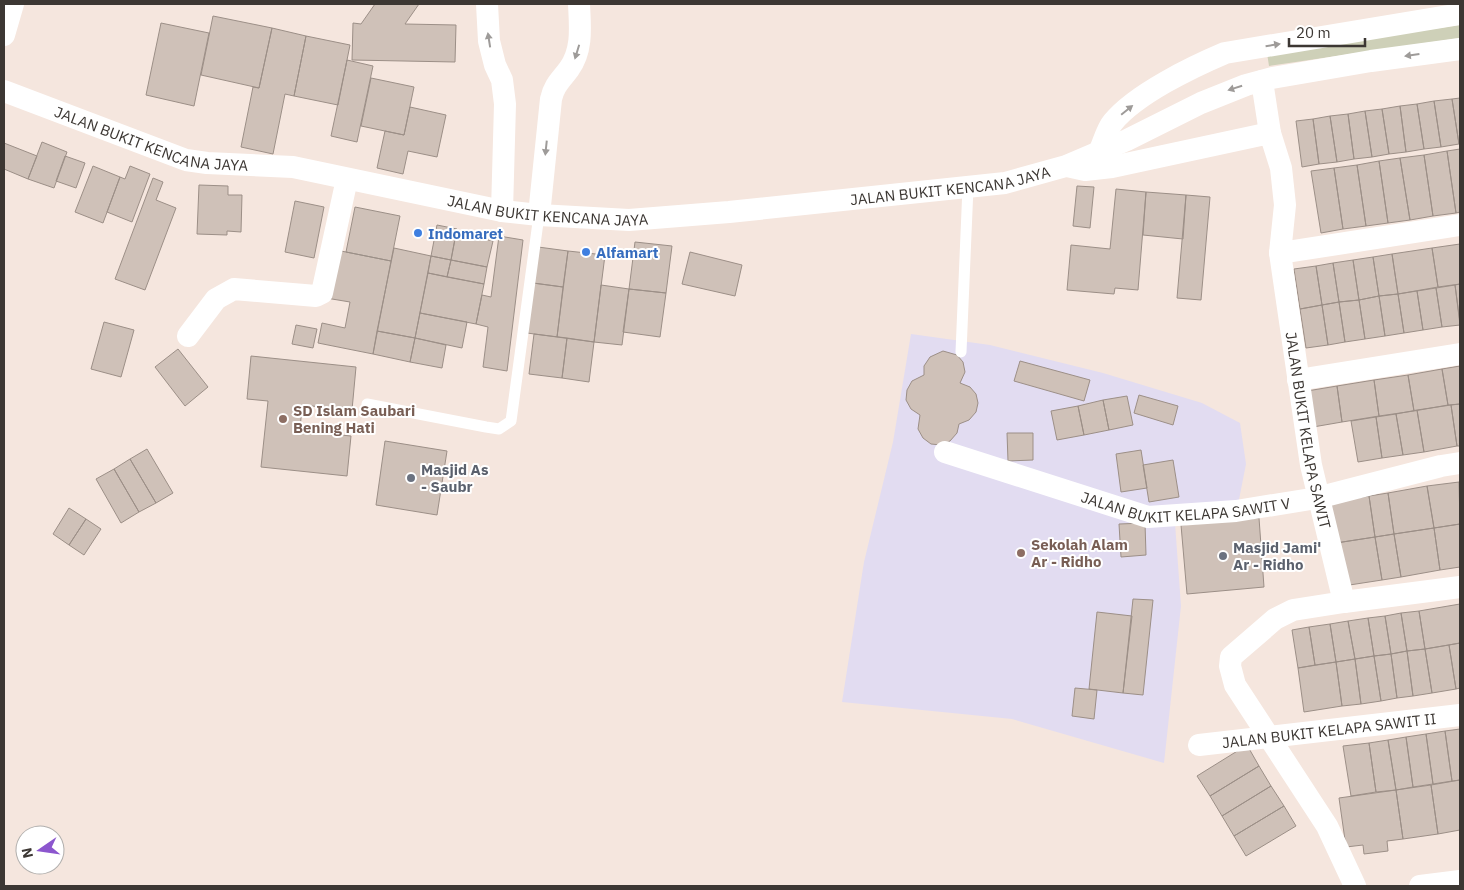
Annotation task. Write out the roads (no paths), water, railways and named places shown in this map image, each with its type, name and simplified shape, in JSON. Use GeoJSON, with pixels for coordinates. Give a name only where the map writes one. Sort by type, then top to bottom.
{"type":"FeatureCollection","features":[{"type":"Feature","properties":{"kind":"street"},"geometry":{"type":"LineString","coordinates":[[4,35],[12,4]]}},
{"type":"Feature","properties":{"kind":"street"},"geometry":{"type":"LineString","coordinates":[[487,4],[489,41],[495,65],[502,80],[505,104],[502,211]]}},
{"type":"Feature","properties":{"kind":"street"},"geometry":{"type":"LineString","coordinates":[[539,215],[551,99],[554,86],[568,70],[579,45],[579,4]]}},
{"type":"Feature","properties":{"kind":"street"},"geometry":{"type":"LineString","coordinates":[[1100,150],[1113,123],[1126,111],[1159,87],[1191,68],[1225,53],[1460,14]]}},
{"type":"Feature","properties":{"kind":"street","name":"JALAN BUKIT KENCANA JAYA"},"geometry":{"type":"LineString","coordinates":[[4,91],[186,160],[207,163],[293,167],[502,211],[630,220],[1005,184],[1066,166],[1127,140],[1228,91],[1262,81],[1372,61],[1460,49]]}},
{"type":"Feature","properties":{"kind":"street","name":"JALAN BUKIT KELAPA SAWIT"},"geometry":{"type":"LineString","coordinates":[[1262,81],[1270,133],[1281,168],[1284,205],[1280,253],[1298,380],[1317,498],[1344,602]]}},
{"type":"Feature","properties":{"kind":"street"},"geometry":{"type":"LineString","coordinates":[[1066,166],[1085,170],[1112,167],[1270,133]]}},
{"type":"Feature","properties":{"kind":"street"},"geometry":{"type":"LineString","coordinates":[[188,336],[216,299],[234,289],[308,296],[316,296],[322,293],[346,179]]}},
{"type":"Feature","properties":{"kind":"street"},"geometry":{"type":"LineString","coordinates":[[1280,253],[1460,224]]}},
{"type":"Feature","properties":{"kind":"street"},"geometry":{"type":"LineString","coordinates":[[1298,380],[1460,354]]}},
{"type":"Feature","properties":{"kind":"street","name":"JALAN BUKIT KELAPA SAWIT V"},"geometry":{"type":"LineString","coordinates":[[945,452],[1148,517],[1236,511],[1317,498],[1441,466],[1460,463]]}},
{"type":"Feature","properties":{"kind":"street"},"geometry":{"type":"LineString","coordinates":[[1355,886],[1326,826],[1235,685],[1231,657],[1275,619],[1292,610],[1460,587]]}},
{"type":"Feature","properties":{"kind":"street","name":"JALAN BUKIT KELAPA SAWIT II"},"geometry":{"type":"LineString","coordinates":[[1199,745],[1460,715]]}},
{"type":"Feature","properties":{"kind":"street"},"geometry":{"type":"LineString","coordinates":[[1420,886],[1460,881]]}},
{"type":"Feature","properties":{"kind":"lane"},"geometry":{"type":"LineString","coordinates":[[961,352],[968,187]]}},
{"type":"Feature","properties":{"kind":"lane"},"geometry":{"type":"LineString","coordinates":[[367,404],[499,429],[511,421],[539,215]]}},
{"type":"Feature","properties":{"kind":"place","name":"Indomaret"},"geometry":{"type":"Point","coordinates":[418,233]}},
{"type":"Feature","properties":{"kind":"place","name":"Alfamart"},"geometry":{"type":"Point","coordinates":[586,252]}},
{"type":"Feature","properties":{"kind":"place","name":"SD Islam Saubari Bening Hati"},"geometry":{"type":"Point","coordinates":[283,419]}},
{"type":"Feature","properties":{"kind":"place","name":"Masjid As - Saubr"},"geometry":{"type":"Point","coordinates":[411,478]}},
{"type":"Feature","properties":{"kind":"place","name":"Sekolah Alam Ar - Ridho"},"geometry":{"type":"Point","coordinates":[1021,553]}},
{"type":"Feature","properties":{"kind":"place","name":"Masjid Jami' Ar - Ridho"},"geometry":{"type":"Point","coordinates":[1223,556]}}]}
